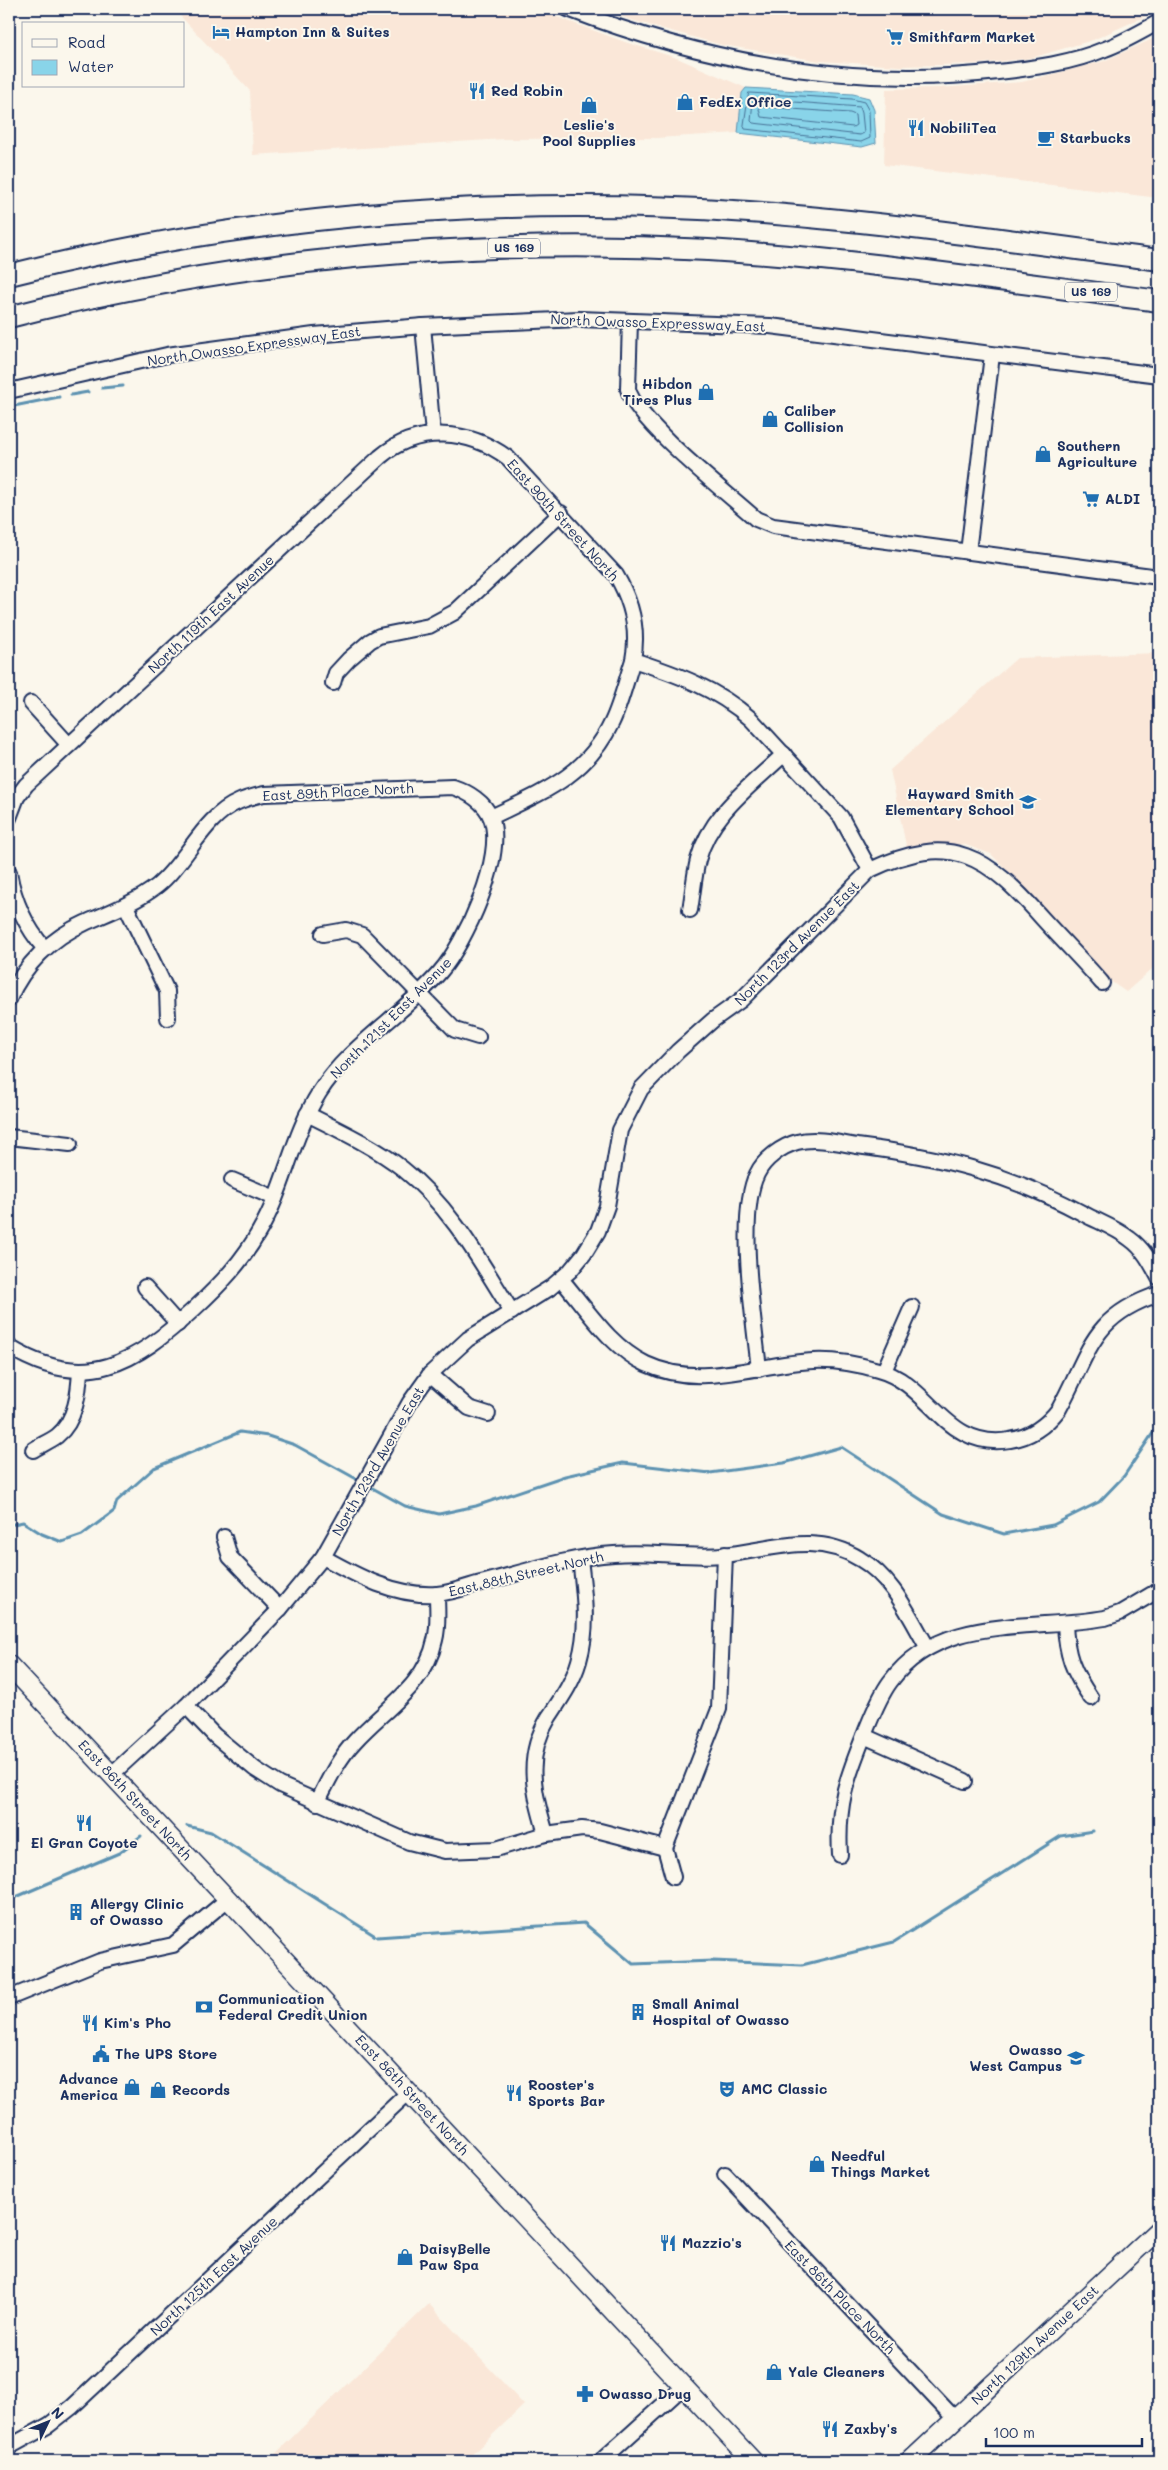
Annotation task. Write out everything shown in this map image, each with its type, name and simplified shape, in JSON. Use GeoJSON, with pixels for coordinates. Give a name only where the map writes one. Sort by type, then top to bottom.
{"type":"FeatureCollection","features":[{"type":"Feature","properties":{"kind":"highway"},"geometry":{"type":"LineString","coordinates":[[9,275],[195,236],[275,225],[366,216],[507,208],[655,208],[786,215],[834,219],[1159,260]]}},
{"type":"Feature","properties":{"kind":"highway","name":"US 169"},"geometry":{"type":"LineString","coordinates":[[9,317],[126,290],[264,268],[414,253],[514,248],[687,250],[787,256],[1159,301]]}},
{"type":"Feature","properties":{"kind":"main road","name":"East 86th Street North"},"geometry":{"type":"LineString","coordinates":[[9,1665],[753,2461]]}},
{"type":"Feature","properties":{"kind":"main road","name":"North 129th Avenue East"},"geometry":{"type":"LineString","coordinates":[[910,2461],[1159,2229]]}},
{"type":"Feature","properties":{"kind":"street"},"geometry":{"type":"LineString","coordinates":[[568,9],[649,38],[698,52],[758,64],[824,72],[918,77],[965,76],[1060,63],[1105,49],[1159,22]]}},
{"type":"Feature","properties":{"kind":"street","name":"North Owasso Expressway East"},"geometry":{"type":"LineString","coordinates":[[9,391],[167,355],[314,335],[423,326],[579,319],[770,326],[1159,375]]}},
{"type":"Feature","properties":{"kind":"street"},"geometry":{"type":"LineString","coordinates":[[630,321],[628,389],[630,399],[666,438],[756,519],[772,526],[1159,577]]}},
{"type":"Feature","properties":{"kind":"street"},"geometry":{"type":"LineString","coordinates":[[423,326],[433,434]]}},
{"type":"Feature","properties":{"kind":"street"},"geometry":{"type":"LineString","coordinates":[[968,552],[992,355]]}},
{"type":"Feature","properties":{"kind":"street","name":"East 90th Street North"},"geometry":{"type":"LineString","coordinates":[[433,434],[466,436],[495,448],[508,458],[561,513],[616,575],[629,597],[636,630],[633,660]]}},
{"type":"Feature","properties":{"kind":"street","name":"North 119th East Avenue"},"geometry":{"type":"LineString","coordinates":[[9,818],[18,797],[26,785],[388,450],[413,439],[433,434]]}},
{"type":"Feature","properties":{"kind":"street"},"geometry":{"type":"LineString","coordinates":[[333,683],[336,673],[349,658],[370,641],[379,636],[429,626],[455,612],[561,513]]}},
{"type":"Feature","properties":{"kind":"street"},"geometry":{"type":"LineString","coordinates":[[491,817],[552,788],[576,771],[593,754],[613,720],[633,660],[688,679],[724,698],[751,719],[841,817],[870,870]]}},
{"type":"Feature","properties":{"kind":"street"},"geometry":{"type":"LineString","coordinates":[[31,704],[69,744]]}},
{"type":"Feature","properties":{"kind":"street"},"geometry":{"type":"LineString","coordinates":[[690,910],[698,859],[707,838],[729,806],[784,754]]}},
{"type":"Feature","properties":{"kind":"street","name":"East 89th Place North"},"geometry":{"type":"LineString","coordinates":[[9,999],[20,978],[45,949],[72,929],[126,906],[158,885],[172,872],[223,812],[237,802],[264,794],[453,787],[474,798],[491,817]]}},
{"type":"Feature","properties":{"kind":"street","name":"North 121st East Avenue"},"geometry":{"type":"LineString","coordinates":[[9,1347],[38,1362],[80,1370],[103,1367],[128,1360],[157,1342],[178,1324],[234,1268],[260,1230],[275,1198],[298,1133],[320,1091],[336,1072],[419,993],[449,961],[471,922],[492,858],[494,829],[491,817]]}},
{"type":"Feature","properties":{"kind":"street","name":"North 123rd Avenue East"},"geometry":{"type":"LineString","coordinates":[[111,1775],[186,1706],[280,1609],[323,1557],[410,1402],[430,1374],[468,1339],[561,1279],[584,1254],[598,1231],[607,1206],[620,1130],[641,1089],[678,1051],[706,1026],[741,1000],[870,870],[895,858],[913,854],[940,852],[969,856],[980,861],[1004,877],[1102,983]]}},
{"type":"Feature","properties":{"kind":"street"},"geometry":{"type":"LineString","coordinates":[[9,872],[18,909],[34,938],[45,949]]}},
{"type":"Feature","properties":{"kind":"street"},"geometry":{"type":"LineString","coordinates":[[126,906],[167,991],[168,1018]]}},
{"type":"Feature","properties":{"kind":"street"},"geometry":{"type":"LineString","coordinates":[[323,934],[346,930],[362,935],[456,1030],[478,1037]]}},
{"type":"Feature","properties":{"kind":"street"},"geometry":{"type":"LineString","coordinates":[[307,1114],[390,1160],[417,1181],[467,1241],[512,1312]]}},
{"type":"Feature","properties":{"kind":"street"},"geometry":{"type":"LineString","coordinates":[[9,1137],[70,1144]]}},
{"type":"Feature","properties":{"kind":"street"},"geometry":{"type":"LineString","coordinates":[[759,1369],[749,1270],[749,1209],[757,1173],[767,1160],[783,1147],[798,1141],[815,1140],[906,1152],[966,1165],[1006,1177],[1049,1195],[1122,1233],[1142,1249],[1159,1278]]}},
{"type":"Feature","properties":{"kind":"street"},"geometry":{"type":"LineString","coordinates":[[232,1180],[275,1198]]}},
{"type":"Feature","properties":{"kind":"street"},"geometry":{"type":"LineString","coordinates":[[561,1279],[608,1335],[645,1364],[677,1373],[699,1376],[813,1361],[848,1362],[884,1372],[912,1390],[949,1424],[970,1437],[1002,1442],[1024,1438],[1052,1419],[1060,1409],[1095,1338],[1104,1326],[1130,1305],[1159,1294]]}},
{"type":"Feature","properties":{"kind":"street"},"geometry":{"type":"LineString","coordinates":[[145,1288],[178,1324]]}},
{"type":"Feature","properties":{"kind":"street"},"geometry":{"type":"LineString","coordinates":[[884,1372],[912,1307]]}},
{"type":"Feature","properties":{"kind":"street"},"geometry":{"type":"LineString","coordinates":[[33,1450],[58,1435],[65,1426],[77,1401],[80,1370]]}},
{"type":"Feature","properties":{"kind":"street"},"geometry":{"type":"LineString","coordinates":[[430,1374],[469,1408],[488,1414]]}},
{"type":"Feature","properties":{"kind":"street"},"geometry":{"type":"LineString","coordinates":[[224,1537],[230,1557],[280,1609]]}},
{"type":"Feature","properties":{"kind":"street","name":"East 88th Street North"},"geometry":{"type":"LineString","coordinates":[[323,1557],[353,1574],[382,1585],[408,1592],[437,1594],[580,1559],[614,1554],[725,1554],[799,1543],[830,1546],[860,1558],[881,1575],[893,1589],[928,1648]]}},
{"type":"Feature","properties":{"kind":"street"},"geometry":{"type":"LineString","coordinates":[[673,1877],[665,1848],[719,1709],[725,1554]]}},
{"type":"Feature","properties":{"kind":"street"},"geometry":{"type":"LineString","coordinates":[[546,1834],[536,1801],[532,1776],[534,1760],[542,1734],[572,1682],[580,1660],[585,1610],[580,1559]]}},
{"type":"Feature","properties":{"kind":"street"},"geometry":{"type":"LineString","coordinates":[[840,1855],[840,1805],[848,1778],[864,1736],[889,1683],[906,1665],[928,1648],[953,1636],[977,1630],[1065,1623],[1113,1616],[1159,1590]]}},
{"type":"Feature","properties":{"kind":"street"},"geometry":{"type":"LineString","coordinates":[[317,1803],[341,1758],[355,1741],[405,1693],[423,1671],[435,1642],[437,1594]]}},
{"type":"Feature","properties":{"kind":"street"},"geometry":{"type":"LineString","coordinates":[[1065,1623],[1068,1656],[1074,1673],[1090,1698]]}},
{"type":"Feature","properties":{"kind":"street"},"geometry":{"type":"LineString","coordinates":[[186,1706],[215,1736],[255,1769],[280,1785],[392,1836],[445,1851],[496,1849],[546,1834],[567,1830],[600,1831],[665,1848]]}},
{"type":"Feature","properties":{"kind":"street"},"geometry":{"type":"LineString","coordinates":[[864,1736],[965,1781]]}},
{"type":"Feature","properties":{"kind":"street"},"geometry":{"type":"LineString","coordinates":[[9,1998],[100,1962],[173,1945],[228,1899]]}},
{"type":"Feature","properties":{"kind":"street","name":"North 125th East Avenue"},"geometry":{"type":"LineString","coordinates":[[9,2446],[49,2425],[72,2407],[408,2092]]}},
{"type":"Feature","properties":{"kind":"street","name":"East 86th Place North"},"geometry":{"type":"LineString","coordinates":[[725,2174],[955,2419]]}},
{"type":"Feature","properties":{"kind":"street"},"geometry":{"type":"LineString","coordinates":[[601,2461],[684,2386]]}},
{"type":"Feature","properties":{"kind":"shaded area"},"geometry":{"type":"Polygon","coordinates":[[[174,9],[535,9],[625,42],[677,58],[746,88],[738,133],[656,138],[504,139],[253,155],[250,91],[174,9]]]}},
{"type":"Feature","properties":{"kind":"shaded area","name":"Smithfarm Market"},"geometry":{"type":"Polygon","coordinates":[[[601,9],[1159,10],[1093,40],[1031,58],[978,64],[900,66],[820,61],[722,45],[631,20],[601,9]]]}},
{"type":"Feature","properties":{"kind":"shaded area"},"geometry":{"type":"Polygon","coordinates":[[[1159,36],[1159,198],[884,165],[886,89],[939,88],[1022,82],[1104,61],[1159,36]]]}},
{"type":"Feature","properties":{"kind":"shaded area","name":"Hayward Smith Elementary School"},"geometry":{"type":"Polygon","coordinates":[[[1159,653],[1159,963],[1126,992],[1103,976],[1037,901],[991,854],[963,844],[907,850],[890,770],[1017,658],[1159,653]]]}},
{"type":"Feature","properties":{"kind":"shaded area"},"geometry":{"type":"Polygon","coordinates":[[[429,2304],[524,2405],[465,2461],[268,2461],[429,2304]]]}},
{"type":"Feature","properties":{"kind":"water"},"geometry":{"type":"Polygon","coordinates":[[[746,88],[853,94],[869,98],[874,110],[876,143],[862,147],[738,133],[742,93],[746,88]]]}},
{"type":"Feature","properties":{"kind":"waterway"},"geometry":{"type":"LineString","coordinates":[[102,388],[123,386]]}},
{"type":"Feature","properties":{"kind":"waterway"},"geometry":{"type":"LineString","coordinates":[[71,395],[88,392]]}},
{"type":"Feature","properties":{"kind":"waterway"},"geometry":{"type":"LineString","coordinates":[[9,407],[59,397]]}},
{"type":"Feature","properties":{"kind":"waterway"},"geometry":{"type":"LineString","coordinates":[[367,1485],[405,1506],[439,1514],[476,1506],[565,1476],[623,1463],[710,1473],[784,1463],[841,1447],[943,1514],[1004,1534],[1053,1525],[1099,1502],[1124,1476],[1159,1424]]}},
{"type":"Feature","properties":{"kind":"waterway"},"geometry":{"type":"LineString","coordinates":[[9,1525],[23,1522],[42,1534],[62,1542],[82,1535],[114,1511],[117,1501],[154,1468],[240,1432],[268,1436],[295,1445],[362,1482]]}},
{"type":"Feature","properties":{"kind":"waterway"},"geometry":{"type":"LineString","coordinates":[[187,1826],[211,1832],[377,1937],[584,1923],[633,1964],[713,1961],[802,1965],[894,1942],[1061,1836],[1093,1831]]}},
{"type":"Feature","properties":{"kind":"waterway"},"geometry":{"type":"LineString","coordinates":[[9,1900],[119,1853],[141,1836]]}},
{"type":"Feature","properties":{"kind":"place","name":"Hampton Inn & Suites"},"geometry":{"type":"Point","coordinates":[221,32]}},
{"type":"Feature","properties":{"kind":"place","name":"Smithfarm Market"},"geometry":{"type":"Point","coordinates":[895,37]}},
{"type":"Feature","properties":{"kind":"place","name":"Red Robin"},"geometry":{"type":"Point","coordinates":[477,91]}},
{"type":"Feature","properties":{"kind":"place","name":"FedEx Office"},"geometry":{"type":"Point","coordinates":[685,102]}},
{"type":"Feature","properties":{"kind":"place","name":"Leslie's Pool Supplies"},"geometry":{"type":"Point","coordinates":[589,105]}},
{"type":"Feature","properties":{"kind":"place","name":"NobiliTea"},"geometry":{"type":"Point","coordinates":[916,128]}},
{"type":"Feature","properties":{"kind":"place","name":"Starbucks"},"geometry":{"type":"Point","coordinates":[1046,138]}},
{"type":"Feature","properties":{"kind":"place","name":"Hibdon Tires Plus"},"geometry":{"type":"Point","coordinates":[706,392]}},
{"type":"Feature","properties":{"kind":"place","name":"Caliber Collision"},"geometry":{"type":"Point","coordinates":[770,419]}},
{"type":"Feature","properties":{"kind":"place","name":"Southern Agriculture"},"geometry":{"type":"Point","coordinates":[1043,454]}},
{"type":"Feature","properties":{"kind":"place","name":"ALDI"},"geometry":{"type":"Point","coordinates":[1091,499]}},
{"type":"Feature","properties":{"kind":"place","name":"Hayward Smith Elementary School"},"geometry":{"type":"Point","coordinates":[1028,802]}},
{"type":"Feature","properties":{"kind":"place","name":"El Gran Coyote"},"geometry":{"type":"Point","coordinates":[84,1823]}},
{"type":"Feature","properties":{"kind":"place","name":"Allergy Clinic of Owasso"},"geometry":{"type":"Point","coordinates":[76,1912]}},
{"type":"Feature","properties":{"kind":"place","name":"Communication Federal Credit Union"},"geometry":{"type":"Point","coordinates":[204,2007]}},
{"type":"Feature","properties":{"kind":"place","name":"Small Animal Hospital of Owasso"},"geometry":{"type":"Point","coordinates":[638,2012]}},
{"type":"Feature","properties":{"kind":"place","name":"Kim's Pho"},"geometry":{"type":"Point","coordinates":[90,2023]}},
{"type":"Feature","properties":{"kind":"place","name":"The UPS Store"},"geometry":{"type":"Point","coordinates":[101,2054]}},
{"type":"Feature","properties":{"kind":"place","name":"Owasso West Campus"},"geometry":{"type":"Point","coordinates":[1076,2058]}},
{"type":"Feature","properties":{"kind":"place","name":"Advance America"},"geometry":{"type":"Point","coordinates":[132,2087]}},
{"type":"Feature","properties":{"kind":"place","name":"AMC Classic"},"geometry":{"type":"Point","coordinates":[727,2089]}},
{"type":"Feature","properties":{"kind":"place","name":"Records"},"geometry":{"type":"Point","coordinates":[158,2090]}},
{"type":"Feature","properties":{"kind":"place","name":"Rooster's Sports Bar"},"geometry":{"type":"Point","coordinates":[514,2093]}},
{"type":"Feature","properties":{"kind":"place","name":"Needful Things Market"},"geometry":{"type":"Point","coordinates":[817,2164]}},
{"type":"Feature","properties":{"kind":"place","name":"Mazzio's"},"geometry":{"type":"Point","coordinates":[668,2243]}},
{"type":"Feature","properties":{"kind":"place","name":"DaisyBelle Paw Spa"},"geometry":{"type":"Point","coordinates":[405,2257]}},
{"type":"Feature","properties":{"kind":"place","name":"Yale Cleaners"},"geometry":{"type":"Point","coordinates":[774,2372]}},
{"type":"Feature","properties":{"kind":"place","name":"Owasso Drug"},"geometry":{"type":"Point","coordinates":[585,2394]}},
{"type":"Feature","properties":{"kind":"place","name":"Zaxby's"},"geometry":{"type":"Point","coordinates":[830,2429]}}]}
